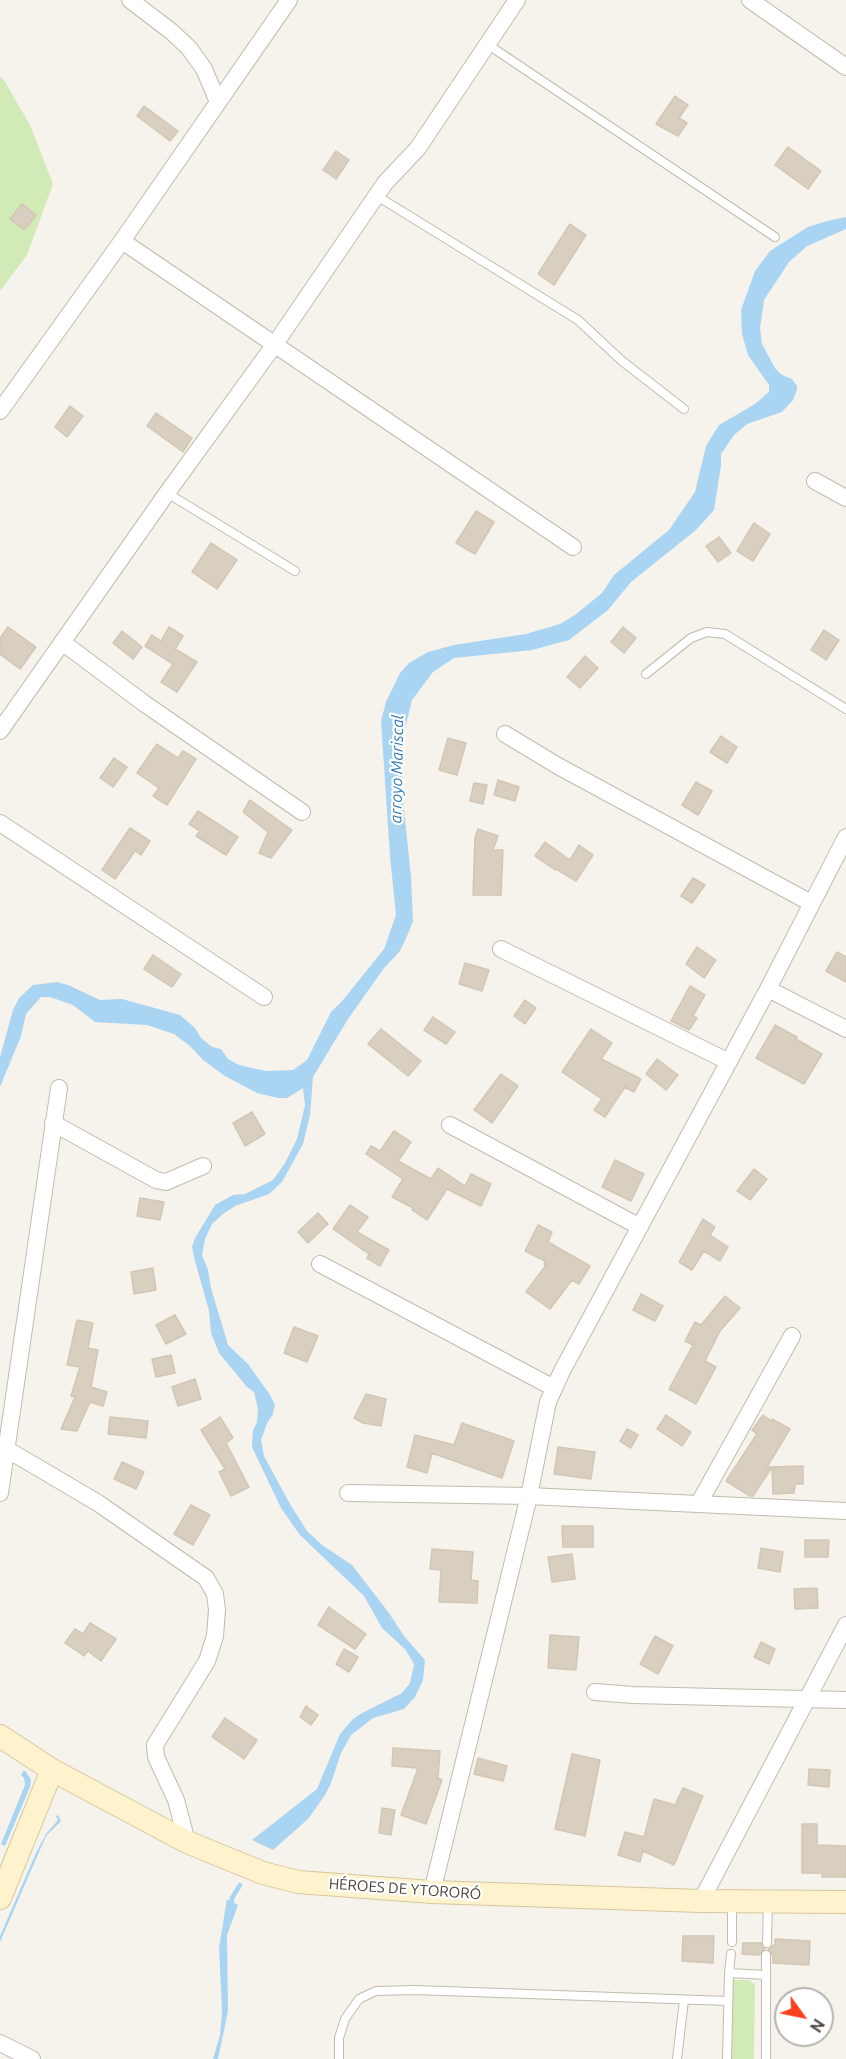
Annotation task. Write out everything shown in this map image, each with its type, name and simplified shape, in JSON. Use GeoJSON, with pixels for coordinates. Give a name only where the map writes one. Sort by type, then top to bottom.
{"type":"FeatureCollection","features":[{"type":"Feature","properties":{"kind":"main road","name":"HÉROES DE YTORORÓ"},"geometry":{"type":"LineString","coordinates":[[0,1736],[52,1770],[187,1842],[263,1873],[298,1882],[432,1892],[700,1901],[846,1902]]}},
{"type":"Feature","properties":{"kind":"main road"},"geometry":{"type":"LineString","coordinates":[[0,1898],[52,1770]]}},
{"type":"Feature","properties":{"kind":"street"},"geometry":{"type":"LineString","coordinates":[[130,0],[189,48],[204,69],[218,102]]}},
{"type":"Feature","properties":{"kind":"street"},"geometry":{"type":"LineString","coordinates":[[0,411],[122,241],[289,0]]}},
{"type":"Feature","properties":{"kind":"street"},"geometry":{"type":"LineString","coordinates":[[0,731],[274,344],[389,177],[418,148],[517,0]]}},
{"type":"Feature","properties":{"kind":"street"},"geometry":{"type":"LineString","coordinates":[[750,0],[846,67]]}},
{"type":"Feature","properties":{"kind":"street"},"geometry":{"type":"LineString","coordinates":[[122,241],[573,547]]}},
{"type":"Feature","properties":{"kind":"street"},"geometry":{"type":"LineString","coordinates":[[815,481],[846,498]]}},
{"type":"Feature","properties":{"kind":"street"},"geometry":{"type":"LineString","coordinates":[[62,642],[145,704],[302,812]]}},
{"type":"Feature","properties":{"kind":"street"},"geometry":{"type":"LineString","coordinates":[[505,735],[811,903]]}},
{"type":"Feature","properties":{"kind":"street"},"geometry":{"type":"LineString","coordinates":[[0,824],[264,997]]}},
{"type":"Feature","properties":{"kind":"street"},"geometry":{"type":"LineString","coordinates":[[432,1892],[529,1496],[543,1419],[554,1388],[768,989],[846,837]]}},
{"type":"Feature","properties":{"kind":"street"},"geometry":{"type":"LineString","coordinates":[[501,949],[729,1062]]}},
{"type":"Feature","properties":{"kind":"street"},"geometry":{"type":"LineString","coordinates":[[768,989],[846,1029]]}},
{"type":"Feature","properties":{"kind":"street"},"geometry":{"type":"LineString","coordinates":[[0,1493],[59,1088]]}},
{"type":"Feature","properties":{"kind":"street"},"geometry":{"type":"LineString","coordinates":[[54,1123],[156,1180],[166,1182],[203,1166]]}},
{"type":"Feature","properties":{"kind":"street"},"geometry":{"type":"LineString","coordinates":[[450,1125],[640,1227]]}},
{"type":"Feature","properties":{"kind":"street"},"geometry":{"type":"LineString","coordinates":[[320,1264],[554,1388]]}},
{"type":"Feature","properties":{"kind":"street"},"geometry":{"type":"LineString","coordinates":[[699,1503],[792,1336]]}},
{"type":"Feature","properties":{"kind":"street"},"geometry":{"type":"LineString","coordinates":[[8,1450],[98,1503],[206,1578],[214,1594],[217,1610],[215,1636],[207,1661],[155,1745],[156,1757],[176,1800],[187,1842]]}},
{"type":"Feature","properties":{"kind":"street"},"geometry":{"type":"LineString","coordinates":[[348,1493],[529,1496],[846,1511]]}},
{"type":"Feature","properties":{"kind":"street"},"geometry":{"type":"LineString","coordinates":[[700,1901],[846,1625]]}},
{"type":"Feature","properties":{"kind":"street"},"geometry":{"type":"LineString","coordinates":[[595,1692],[846,1700]]}},
{"type":"Feature","properties":{"kind":"street"},"geometry":{"type":"LineString","coordinates":[[0,2043],[32,2059]]}},
{"type":"Feature","properties":{"kind":"lane"},"geometry":{"type":"LineString","coordinates":[[487,44],[775,237]]}},
{"type":"Feature","properties":{"kind":"lane"},"geometry":{"type":"LineString","coordinates":[[377,196],[578,320],[622,361],[684,409]]}},
{"type":"Feature","properties":{"kind":"lane"},"geometry":{"type":"LineString","coordinates":[[167,493],[295,571]]}},
{"type":"Feature","properties":{"kind":"lane"},"geometry":{"type":"LineString","coordinates":[[646,674],[691,638],[706,632],[725,634],[846,709]]}},
{"type":"Feature","properties":{"kind":"lane"},"geometry":{"type":"LineString","coordinates":[[732,1901],[732,1942]]}},
{"type":"Feature","properties":{"kind":"lane"},"geometry":{"type":"LineString","coordinates":[[767,1943],[768,1901]]}},
{"type":"Feature","properties":{"kind":"lane"},"geometry":{"type":"LineString","coordinates":[[727,2059],[731,1953]]}},
{"type":"Feature","properties":{"kind":"lane"},"geometry":{"type":"LineString","coordinates":[[766,1955],[766,2059]]}},
{"type":"Feature","properties":{"kind":"lane"},"geometry":{"type":"LineString","coordinates":[[729,1974],[766,1975]]}},
{"type":"Feature","properties":{"kind":"lane"},"geometry":{"type":"LineString","coordinates":[[339,2059],[339,2038],[345,2019],[358,1999],[376,1991],[415,1990],[728,2001]]}},
{"type":"Feature","properties":{"kind":"lane"},"geometry":{"type":"LineString","coordinates":[[677,2059],[684,2000]]}},
{"type":"Feature","properties":{"kind":"green space"},"geometry":{"type":"Polygon","coordinates":[[[0,77],[4,80],[30,125],[53,184],[27,255],[0,291],[0,77]]]}},
{"type":"Feature","properties":{"kind":"green space"},"geometry":{"type":"Polygon","coordinates":[[[732,1980],[749,1980],[755,1985],[754,2059],[725,2059],[732,1980]]]}},
{"type":"Feature","properties":{"kind":"water","name":"arroyo Mariscal"},"geometry":{"type":"Polygon","coordinates":[[[846,217],[846,229],[807,246],[789,262],[764,300],[760,328],[762,344],[775,368],[782,375],[792,379],[797,390],[793,400],[782,412],[747,424],[734,435],[721,454],[714,510],[696,530],[631,582],[608,610],[569,640],[532,650],[454,658],[433,672],[412,700],[403,737],[402,790],[413,921],[400,951],[384,968],[348,1019],[313,1077],[310,1115],[303,1144],[282,1182],[269,1194],[235,1206],[223,1214],[212,1224],[205,1239],[202,1255],[228,1345],[248,1364],[275,1405],[261,1440],[264,1456],[307,1531],[322,1545],[352,1565],[404,1636],[425,1660],[423,1680],[415,1697],[404,1709],[373,1718],[351,1735],[341,1753],[325,1795],[308,1819],[273,1850],[252,1840],[317,1789],[340,1734],[353,1719],[362,1713],[402,1693],[410,1683],[414,1664],[405,1649],[382,1628],[364,1596],[300,1535],[281,1508],[252,1447],[258,1409],[254,1392],[247,1387],[219,1353],[211,1333],[209,1311],[192,1247],[215,1205],[233,1195],[245,1194],[273,1180],[285,1163],[297,1139],[305,1105],[303,1088],[287,1098],[257,1093],[225,1076],[174,1034],[147,1025],[95,1022],[73,1005],[50,997],[41,997],[26,1014],[21,1036],[0,1087],[0,1057],[13,1010],[19,998],[33,985],[57,982],[100,1000],[122,999],[180,1015],[195,1028],[201,1038],[212,1047],[221,1049],[228,1059],[239,1065],[266,1071],[293,1070],[307,1060],[331,1012],[384,949],[396,915],[381,721],[386,702],[400,673],[409,663],[428,652],[454,645],[526,634],[560,624],[602,593],[614,575],[669,530],[695,492],[706,446],[719,425],[755,404],[769,392],[769,385],[748,355],[742,334],[741,310],[755,271],[770,251],[808,227],[846,217]]]}},
{"type":"Feature","properties":{"kind":"water"},"geometry":{"type":"Polygon","coordinates":[[[24,1770],[31,1779],[30,1787],[5,1846],[1,1844],[25,1785],[21,1775],[24,1770]]]}},
{"type":"Feature","properties":{"kind":"water"},"geometry":{"type":"Polygon","coordinates":[[[58,1815],[61,1821],[46,1836],[0,1942],[0,1936],[36,1853],[46,1834],[58,1820],[56,1816],[58,1815]]]}},
{"type":"Feature","properties":{"kind":"water"},"geometry":{"type":"Polygon","coordinates":[[[227,1899],[238,1905],[227,1935],[228,2011],[218,2059],[213,2059],[220,2035],[222,2011],[219,1948],[227,1899]]]}},
{"type":"Feature","properties":{"kind":"building"},"geometry":{"type":"Polygon","coordinates":[[[675,96],[688,105],[679,118],[687,123],[678,136],[656,124],[675,96]]]}},
{"type":"Feature","properties":{"kind":"building"},"geometry":{"type":"Polygon","coordinates":[[[144,106],[178,131],[170,141],[137,116],[144,106]]]}},
{"type":"Feature","properties":{"kind":"building"},"geometry":{"type":"Polygon","coordinates":[[[788,147],[821,171],[808,189],[775,165],[788,147]]]}},
{"type":"Feature","properties":{"kind":"building"},"geometry":{"type":"Polygon","coordinates":[[[336,151],[349,160],[336,179],[323,170],[336,151]]]}},
{"type":"Feature","properties":{"kind":"building"},"geometry":{"type":"Polygon","coordinates":[[[22,204],[36,215],[24,230],[10,219],[22,204]]]}},
{"type":"Feature","properties":{"kind":"building"},"geometry":{"type":"Polygon","coordinates":[[[570,224],[586,235],[554,285],[538,274],[570,224]]]}},
{"type":"Feature","properties":{"kind":"building"},"geometry":{"type":"Polygon","coordinates":[[[70,406],[83,416],[67,437],[55,427],[70,406]]]}},
{"type":"Feature","properties":{"kind":"building"},"geometry":{"type":"Polygon","coordinates":[[[156,413],[192,438],[183,452],[147,426],[156,413]]]}},
{"type":"Feature","properties":{"kind":"building"},"geometry":{"type":"Polygon","coordinates":[[[476,511],[494,522],[475,554],[456,543],[476,511]]]}},
{"type":"Feature","properties":{"kind":"building"},"geometry":{"type":"Polygon","coordinates":[[[754,523],[770,534],[753,561],[737,551],[754,523]]]}},
{"type":"Feature","properties":{"kind":"building"},"geometry":{"type":"Polygon","coordinates":[[[719,537],[731,553],[718,562],[706,546],[719,537]]]}},
{"type":"Feature","properties":{"kind":"building"},"geometry":{"type":"Polygon","coordinates":[[[211,543],[237,560],[217,589],[192,572],[211,543]]]}},
{"type":"Feature","properties":{"kind":"building"},"geometry":{"type":"Polygon","coordinates":[[[8,627],[36,647],[20,669],[0,654],[0,638],[8,627]]]}},
{"type":"Feature","properties":{"kind":"building"},"geometry":{"type":"Polygon","coordinates":[[[169,627],[183,636],[175,649],[197,662],[177,692],[161,682],[173,664],[145,646],[152,635],[161,641],[169,627]]]}},
{"type":"Feature","properties":{"kind":"building"},"geometry":{"type":"Polygon","coordinates":[[[623,627],[636,638],[624,653],[611,642],[623,627]]]}},
{"type":"Feature","properties":{"kind":"building"},"geometry":{"type":"Polygon","coordinates":[[[824,630],[839,640],[826,660],[811,650],[824,630]]]}},
{"type":"Feature","properties":{"kind":"building"},"geometry":{"type":"Polygon","coordinates":[[[122,631],[142,647],[133,659],[113,643],[122,631]]]}},
{"type":"Feature","properties":{"kind":"building"},"geometry":{"type":"Polygon","coordinates":[[[585,656],[598,668],[580,688],[567,677],[585,656]]]}},
{"type":"Feature","properties":{"kind":"building"},"geometry":{"type":"Polygon","coordinates":[[[721,736],[737,747],[727,763],[710,752],[721,736]]]}},
{"type":"Feature","properties":{"kind":"building"},"geometry":{"type":"Polygon","coordinates":[[[448,738],[466,743],[457,775],[439,770],[448,738]]]}},
{"type":"Feature","properties":{"kind":"building"},"geometry":{"type":"Polygon","coordinates":[[[157,744],[178,758],[183,751],[196,759],[167,805],[153,796],[159,788],[137,773],[157,744]]]}},
{"type":"Feature","properties":{"kind":"building"},"geometry":{"type":"Polygon","coordinates":[[[114,758],[127,767],[113,787],[100,778],[114,758]]]}},
{"type":"Feature","properties":{"kind":"building"},"geometry":{"type":"Polygon","coordinates":[[[498,780],[519,787],[515,801],[494,795],[498,780]]]}},
{"type":"Feature","properties":{"kind":"building"},"geometry":{"type":"Polygon","coordinates":[[[696,782],[712,791],[698,815],[682,805],[696,782]]]}},
{"type":"Feature","properties":{"kind":"building"},"geometry":{"type":"Polygon","coordinates":[[[474,783],[487,785],[483,804],[470,801],[474,783]]]}},
{"type":"Feature","properties":{"kind":"building"},"geometry":{"type":"Polygon","coordinates":[[[250,800],[292,830],[271,858],[259,853],[268,832],[243,812],[250,800]]]}},
{"type":"Feature","properties":{"kind":"building"},"geometry":{"type":"Polygon","coordinates":[[[198,811],[238,837],[226,855],[196,836],[200,831],[189,824],[198,811]]]}},
{"type":"Feature","properties":{"kind":"building"},"geometry":{"type":"Polygon","coordinates":[[[130,828],[150,841],[141,855],[135,851],[115,879],[102,870],[130,828]]]}},
{"type":"Feature","properties":{"kind":"building"},"geometry":{"type":"Polygon","coordinates":[[[478,829],[498,836],[493,850],[503,850],[501,895],[473,895],[475,837],[478,829]]]}},
{"type":"Feature","properties":{"kind":"building"},"geometry":{"type":"Polygon","coordinates":[[[545,842],[570,860],[579,845],[593,855],[576,881],[535,856],[545,842]]]}},
{"type":"Feature","properties":{"kind":"building"},"geometry":{"type":"Polygon","coordinates":[[[693,878],[705,885],[692,903],[681,896],[693,878]]]}},
{"type":"Feature","properties":{"kind":"building"},"geometry":{"type":"Polygon","coordinates":[[[697,947],[716,960],[704,978],[686,964],[697,947]]]}},
{"type":"Feature","properties":{"kind":"building"},"geometry":{"type":"Polygon","coordinates":[[[837,952],[846,957],[846,982],[826,971],[837,952]]]}},
{"type":"Feature","properties":{"kind":"building"},"geometry":{"type":"Polygon","coordinates":[[[153,955],[181,974],[172,987],[144,969],[153,955]]]}},
{"type":"Feature","properties":{"kind":"building"},"geometry":{"type":"Polygon","coordinates":[[[465,963],[489,970],[482,991],[459,984],[465,963]]]}},
{"type":"Feature","properties":{"kind":"building"},"geometry":{"type":"Polygon","coordinates":[[[690,986],[705,995],[693,1016],[697,1018],[689,1030],[671,1021],[690,986]]]}},
{"type":"Feature","properties":{"kind":"building"},"geometry":{"type":"Polygon","coordinates":[[[525,1000],[536,1008],[525,1024],[514,1016],[525,1000]]]}},
{"type":"Feature","properties":{"kind":"building"},"geometry":{"type":"Polygon","coordinates":[[[433,1017],[455,1032],[446,1044],[424,1030],[433,1017]]]}},
{"type":"Feature","properties":{"kind":"building"},"geometry":{"type":"Polygon","coordinates":[[[775,1025],[822,1054],[804,1084],[756,1058],[775,1025]]]}},
{"type":"Feature","properties":{"kind":"building"},"geometry":{"type":"Polygon","coordinates":[[[381,1029],[421,1061],[408,1076],[368,1044],[381,1029]]]}},
{"type":"Feature","properties":{"kind":"building"},"geometry":{"type":"Polygon","coordinates":[[[591,1029],[612,1043],[601,1059],[641,1079],[634,1092],[625,1087],[605,1117],[594,1110],[602,1099],[562,1072],[591,1029]]]}},
{"type":"Feature","properties":{"kind":"building"},"geometry":{"type":"Polygon","coordinates":[[[657,1059],[678,1075],[666,1090],[646,1074],[657,1059]]]}},
{"type":"Feature","properties":{"kind":"building"},"geometry":{"type":"Polygon","coordinates":[[[501,1074],[518,1086],[492,1123],[474,1110],[501,1074]]]}},
{"type":"Feature","properties":{"kind":"building"},"geometry":{"type":"Polygon","coordinates":[[[252,1112],[265,1134],[245,1146],[233,1123],[252,1112]]]}},
{"type":"Feature","properties":{"kind":"building"},"geometry":{"type":"Polygon","coordinates":[[[394,1131],[411,1142],[398,1161],[431,1179],[438,1168],[465,1186],[471,1174],[491,1184],[481,1206],[447,1189],[427,1220],[412,1210],[413,1208],[392,1197],[403,1179],[366,1154],[371,1146],[380,1151],[394,1131]]]}},
{"type":"Feature","properties":{"kind":"building"},"geometry":{"type":"Polygon","coordinates":[[[615,1160],[644,1174],[631,1201],[602,1187],[615,1160]]]}},
{"type":"Feature","properties":{"kind":"building"},"geometry":{"type":"Polygon","coordinates":[[[754,1169],[767,1179],[750,1200],[737,1191],[754,1169]]]}},
{"type":"Feature","properties":{"kind":"building"},"geometry":{"type":"Polygon","coordinates":[[[140,1198],[164,1202],[160,1220],[137,1216],[140,1198]]]}},
{"type":"Feature","properties":{"kind":"building"},"geometry":{"type":"Polygon","coordinates":[[[350,1205],[368,1217],[357,1232],[389,1250],[380,1266],[367,1258],[369,1254],[333,1229],[350,1205]]]}},
{"type":"Feature","properties":{"kind":"building"},"geometry":{"type":"Polygon","coordinates":[[[318,1213],[328,1224],[308,1243],[298,1232],[318,1213]]]}},
{"type":"Feature","properties":{"kind":"building"},"geometry":{"type":"Polygon","coordinates":[[[703,1219],[715,1227],[710,1235],[728,1247],[720,1261],[704,1251],[692,1270],[679,1262],[703,1219]]]}},
{"type":"Feature","properties":{"kind":"building"},"geometry":{"type":"Polygon","coordinates":[[[538,1225],[552,1232],[548,1242],[590,1266],[579,1284],[572,1280],[550,1309],[526,1292],[546,1265],[545,1261],[525,1251],[538,1225]]]}},
{"type":"Feature","properties":{"kind":"building"},"geometry":{"type":"Polygon","coordinates":[[[153,1268],[156,1290],[134,1294],[131,1272],[153,1268]]]}},
{"type":"Feature","properties":{"kind":"building"},"geometry":{"type":"Polygon","coordinates":[[[641,1294],[663,1306],[655,1321],[633,1310],[641,1294]]]}},
{"type":"Feature","properties":{"kind":"building"},"geometry":{"type":"Polygon","coordinates":[[[725,1296],[740,1308],[720,1331],[705,1361],[716,1367],[696,1404],[669,1389],[693,1345],[685,1341],[695,1322],[701,1325],[725,1296]]]}},
{"type":"Feature","properties":{"kind":"building"},"geometry":{"type":"Polygon","coordinates":[[[175,1315],[186,1334],[166,1344],[156,1325],[175,1315]]]}},
{"type":"Feature","properties":{"kind":"building"},"geometry":{"type":"Polygon","coordinates":[[[77,1320],[93,1323],[88,1348],[98,1350],[91,1387],[107,1392],[103,1406],[90,1402],[77,1431],[61,1429],[75,1397],[71,1396],[80,1367],[67,1365],[77,1320]]]}},
{"type":"Feature","properties":{"kind":"building"},"geometry":{"type":"Polygon","coordinates":[[[294,1327],[318,1336],[307,1362],[284,1353],[294,1327]]]}},
{"type":"Feature","properties":{"kind":"building"},"geometry":{"type":"Polygon","coordinates":[[[171,1355],[175,1373],[156,1377],[152,1359],[171,1355]]]}},
{"type":"Feature","properties":{"kind":"building"},"geometry":{"type":"Polygon","coordinates":[[[195,1379],[201,1399],[178,1406],[172,1387],[195,1379]]]}},
{"type":"Feature","properties":{"kind":"building"},"geometry":{"type":"Polygon","coordinates":[[[366,1394],[386,1399],[381,1426],[363,1423],[354,1418],[366,1394]]]}},
{"type":"Feature","properties":{"kind":"building"},"geometry":{"type":"Polygon","coordinates":[[[666,1415],[691,1432],[682,1446],[657,1429],[666,1415]]]}},
{"type":"Feature","properties":{"kind":"building"},"geometry":{"type":"Polygon","coordinates":[[[763,1415],[790,1429],[767,1467],[772,1467],[753,1496],[750,1496],[726,1481],[757,1434],[752,1430],[763,1415]]]}},
{"type":"Feature","properties":{"kind":"building"},"geometry":{"type":"Polygon","coordinates":[[[110,1417],[148,1421],[146,1438],[108,1434],[110,1417]]]}},
{"type":"Feature","properties":{"kind":"building"},"geometry":{"type":"Polygon","coordinates":[[[220,1417],[233,1438],[226,1443],[249,1487],[231,1496],[219,1472],[225,1469],[201,1430],[220,1417]]]}},
{"type":"Feature","properties":{"kind":"building"},"geometry":{"type":"Polygon","coordinates":[[[462,1423],[514,1441],[502,1478],[432,1453],[427,1473],[407,1467],[415,1435],[454,1445],[462,1423]]]}},
{"type":"Feature","properties":{"kind":"building"},"geometry":{"type":"Polygon","coordinates":[[[627,1429],[638,1435],[631,1448],[620,1441],[627,1429]]]}},
{"type":"Feature","properties":{"kind":"building"},"geometry":{"type":"Polygon","coordinates":[[[558,1447],[595,1452],[591,1479],[554,1474],[558,1447]]]}},
{"type":"Feature","properties":{"kind":"building"},"geometry":{"type":"Polygon","coordinates":[[[122,1462],[144,1472],[136,1489],[114,1479],[122,1462]]]}},
{"type":"Feature","properties":{"kind":"building"},"geometry":{"type":"Polygon","coordinates":[[[803,1466],[803,1484],[795,1484],[794,1493],[773,1494],[772,1467],[803,1466]]]}},
{"type":"Feature","properties":{"kind":"building"},"geometry":{"type":"Polygon","coordinates":[[[191,1505],[210,1515],[193,1545],[174,1534],[191,1505]]]}},
{"type":"Feature","properties":{"kind":"building"},"geometry":{"type":"Polygon","coordinates":[[[562,1526],[593,1526],[593,1547],[563,1547],[562,1526]]]}},
{"type":"Feature","properties":{"kind":"building"},"geometry":{"type":"Polygon","coordinates":[[[805,1540],[829,1540],[828,1557],[805,1557],[805,1540]]]}},
{"type":"Feature","properties":{"kind":"building"},"geometry":{"type":"Polygon","coordinates":[[[761,1548],[783,1552],[780,1572],[758,1568],[761,1548]]]}},
{"type":"Feature","properties":{"kind":"building"},"geometry":{"type":"Polygon","coordinates":[[[432,1549],[473,1552],[471,1580],[478,1581],[477,1603],[439,1602],[441,1570],[430,1569],[432,1549]]]}},
{"type":"Feature","properties":{"kind":"building"},"geometry":{"type":"Polygon","coordinates":[[[572,1554],[575,1579],[552,1582],[548,1557],[572,1554]]]}},
{"type":"Feature","properties":{"kind":"building"},"geometry":{"type":"Polygon","coordinates":[[[817,1588],[818,1608],[795,1609],[794,1589],[817,1588]]]}},
{"type":"Feature","properties":{"kind":"building"},"geometry":{"type":"Polygon","coordinates":[[[329,1607],[366,1634],[355,1649],[318,1625],[329,1607]]]}},
{"type":"Feature","properties":{"kind":"building"},"geometry":{"type":"Polygon","coordinates":[[[90,1623],[116,1639],[101,1661],[88,1651],[84,1656],[65,1643],[75,1629],[83,1634],[90,1623]]]}},
{"type":"Feature","properties":{"kind":"building"},"geometry":{"type":"Polygon","coordinates":[[[550,1635],[579,1637],[576,1670],[548,1668],[550,1635]]]}},
{"type":"Feature","properties":{"kind":"building"},"geometry":{"type":"Polygon","coordinates":[[[655,1636],[673,1646],[658,1674],[640,1664],[655,1636]]]}},
{"type":"Feature","properties":{"kind":"building"},"geometry":{"type":"Polygon","coordinates":[[[761,1642],[775,1649],[769,1664],[754,1657],[761,1642]]]}},
{"type":"Feature","properties":{"kind":"building"},"geometry":{"type":"Polygon","coordinates":[[[344,1649],[358,1657],[349,1672],[336,1664],[344,1649]]]}},
{"type":"Feature","properties":{"kind":"building"},"geometry":{"type":"Polygon","coordinates":[[[306,1706],[318,1715],[311,1725],[300,1717],[306,1706]]]}},
{"type":"Feature","properties":{"kind":"building"},"geometry":{"type":"Polygon","coordinates":[[[225,1718],[257,1740],[244,1759],[212,1737],[225,1718]]]}},
{"type":"Feature","properties":{"kind":"building"},"geometry":{"type":"Polygon","coordinates":[[[393,1748],[440,1751],[438,1778],[442,1780],[426,1824],[401,1815],[418,1768],[392,1766],[393,1748]]]}},
{"type":"Feature","properties":{"kind":"building"},"geometry":{"type":"Polygon","coordinates":[[[572,1754],[600,1760],[585,1836],[555,1829],[572,1754]]]}},
{"type":"Feature","properties":{"kind":"building"},"geometry":{"type":"Polygon","coordinates":[[[478,1758],[507,1766],[503,1781],[474,1774],[478,1758]]]}},
{"type":"Feature","properties":{"kind":"building"},"geometry":{"type":"Polygon","coordinates":[[[809,1769],[830,1770],[829,1787],[808,1785],[809,1769]]]}},
{"type":"Feature","properties":{"kind":"building"},"geometry":{"type":"Polygon","coordinates":[[[683,1788],[703,1796],[674,1865],[643,1851],[640,1862],[618,1855],[625,1832],[644,1837],[654,1799],[675,1805],[683,1788]]]}},
{"type":"Feature","properties":{"kind":"building"},"geometry":{"type":"Polygon","coordinates":[[[382,1808],[395,1810],[391,1835],[379,1833],[382,1808]]]}},
{"type":"Feature","properties":{"kind":"building"},"geometry":{"type":"Polygon","coordinates":[[[802,1824],[817,1824],[817,1845],[846,1846],[846,1877],[822,1877],[822,1873],[802,1873],[802,1824]]]}},
{"type":"Feature","properties":{"kind":"building"},"geometry":{"type":"Polygon","coordinates":[[[683,1936],[714,1936],[713,1963],[682,1961],[683,1936]]]}},
{"type":"Feature","properties":{"kind":"building"},"geometry":{"type":"Polygon","coordinates":[[[775,1939],[810,1941],[809,1965],[773,1963],[773,1956],[768,1949],[775,1944],[775,1939]]]}},
{"type":"Feature","properties":{"kind":"building"},"geometry":{"type":"Polygon","coordinates":[[[743,1943],[761,1943],[765,1949],[760,1955],[742,1954],[743,1943]]]}},
{"type":"Feature","properties":{"kind":"waterway"},"geometry":{"type":"LineString","coordinates":[[231,1906],[232,1898],[240,1885]]}}]}
